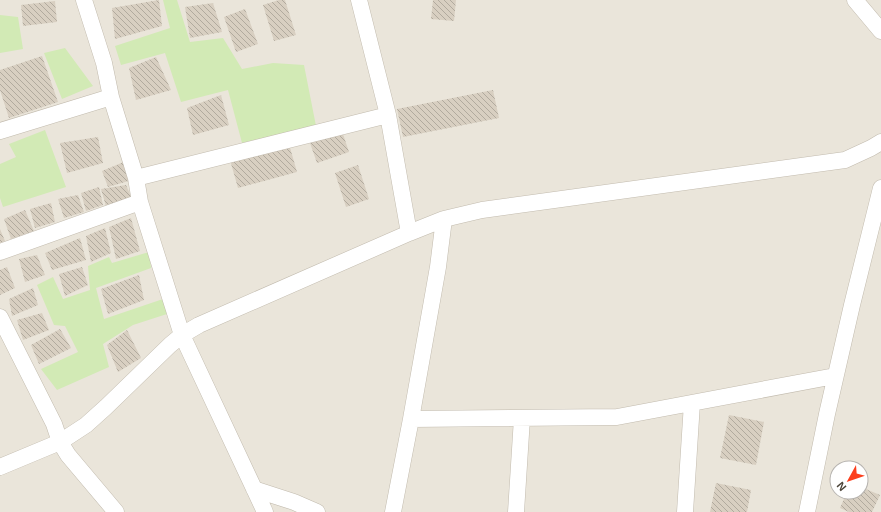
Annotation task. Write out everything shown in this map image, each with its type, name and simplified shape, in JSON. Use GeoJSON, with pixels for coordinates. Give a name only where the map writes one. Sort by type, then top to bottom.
{"type":"FeatureCollection","features":[{"type":"Feature","properties":{"kind":"street"},"geometry":{"type":"LineString","coordinates":[[84,0],[104,63],[111,97],[136,178],[140,202],[182,335],[264,512]]}},
{"type":"Feature","properties":{"kind":"street"},"geometry":{"type":"LineString","coordinates":[[359,0],[388,115],[409,233]]}},
{"type":"Feature","properties":{"kind":"street"},"geometry":{"type":"LineString","coordinates":[[855,0],[881,31]]}},
{"type":"Feature","properties":{"kind":"street"},"geometry":{"type":"LineString","coordinates":[[0,131],[111,97]]}},
{"type":"Feature","properties":{"kind":"street"},"geometry":{"type":"LineString","coordinates":[[136,178],[388,115]]}},
{"type":"Feature","properties":{"kind":"street"},"geometry":{"type":"LineString","coordinates":[[0,467],[60,442],[86,425],[182,335],[200,325],[444,219],[482,210],[845,160],[881,142]]}},
{"type":"Feature","properties":{"kind":"street"},"geometry":{"type":"LineString","coordinates":[[808,512],[826,414],[881,188]]}},
{"type":"Feature","properties":{"kind":"street"},"geometry":{"type":"LineString","coordinates":[[0,252],[140,202]]}},
{"type":"Feature","properties":{"kind":"street"},"geometry":{"type":"LineString","coordinates":[[393,512],[438,267],[444,219]]}},
{"type":"Feature","properties":{"kind":"street"},"geometry":{"type":"LineString","coordinates":[[0,317],[54,424],[60,442],[68,455],[116,512]]}},
{"type":"Feature","properties":{"kind":"street"},"geometry":{"type":"LineString","coordinates":[[411,419],[617,417],[835,376]]}},
{"type":"Feature","properties":{"kind":"street"},"geometry":{"type":"LineString","coordinates":[[685,512],[692,403]]}},
{"type":"Feature","properties":{"kind":"street"},"geometry":{"type":"LineString","coordinates":[[516,512],[522,418]]}},
{"type":"Feature","properties":{"kind":"street"},"geometry":{"type":"LineString","coordinates":[[254,489],[294,502],[317,512]]}},
{"type":"Feature","properties":{"kind":"shaded area"},"geometry":{"type":"Polygon","coordinates":[[[0,0],[881,0],[881,512],[0,512],[0,0]]]}},
{"type":"Feature","properties":{"kind":"green space"},"geometry":{"type":"Polygon","coordinates":[[[163,0],[177,0],[190,42],[223,38],[242,69],[273,63],[304,65],[316,126],[242,143],[228,90],[181,102],[165,53],[121,65],[115,46],[170,28],[163,0]]]}},
{"type":"Feature","properties":{"kind":"green space"},"geometry":{"type":"Polygon","coordinates":[[[0,15],[18,17],[23,49],[0,53],[0,15]]]}},
{"type":"Feature","properties":{"kind":"green space"},"geometry":{"type":"Polygon","coordinates":[[[65,48],[93,86],[62,99],[44,53],[65,48]]]}},
{"type":"Feature","properties":{"kind":"green space"},"geometry":{"type":"Polygon","coordinates":[[[45,130],[66,187],[3,207],[0,198],[0,164],[16,157],[9,144],[45,130]]]}},
{"type":"Feature","properties":{"kind":"green space"},"geometry":{"type":"Polygon","coordinates":[[[149,252],[151,268],[96,288],[104,319],[163,299],[167,314],[133,325],[103,344],[109,367],[57,390],[41,369],[78,352],[65,326],[54,325],[37,285],[53,277],[63,299],[90,290],[88,266],[109,257],[112,263],[149,252]]]}},
{"type":"Feature","properties":{"kind":"building"},"geometry":{"type":"Polygon","coordinates":[[[159,0],[162,26],[115,39],[112,8],[159,0]]]}},
{"type":"Feature","properties":{"kind":"building"},"geometry":{"type":"Polygon","coordinates":[[[279,0],[285,0],[296,35],[274,41],[263,5],[279,0]]]}},
{"type":"Feature","properties":{"kind":"building"},"geometry":{"type":"Polygon","coordinates":[[[433,0],[456,0],[454,21],[431,19],[433,0]]]}},
{"type":"Feature","properties":{"kind":"building"},"geometry":{"type":"Polygon","coordinates":[[[55,1],[57,22],[23,26],[21,5],[55,1]]]}},
{"type":"Feature","properties":{"kind":"building"},"geometry":{"type":"Polygon","coordinates":[[[213,3],[222,32],[190,38],[185,7],[213,3]]]}},
{"type":"Feature","properties":{"kind":"building"},"geometry":{"type":"Polygon","coordinates":[[[245,9],[258,44],[236,52],[224,17],[245,9]]]}},
{"type":"Feature","properties":{"kind":"building"},"geometry":{"type":"Polygon","coordinates":[[[42,56],[58,102],[9,118],[0,90],[0,70],[42,56]]]}},
{"type":"Feature","properties":{"kind":"building"},"geometry":{"type":"Polygon","coordinates":[[[156,57],[171,90],[136,100],[129,68],[156,57]]]}},
{"type":"Feature","properties":{"kind":"building"},"geometry":{"type":"Polygon","coordinates":[[[493,90],[499,118],[403,137],[397,109],[493,90]]]}},
{"type":"Feature","properties":{"kind":"building"},"geometry":{"type":"Polygon","coordinates":[[[221,95],[229,125],[193,135],[187,108],[221,95]]]}},
{"type":"Feature","properties":{"kind":"building"},"geometry":{"type":"Polygon","coordinates":[[[342,131],[349,152],[317,163],[310,143],[342,131]]]}},
{"type":"Feature","properties":{"kind":"building"},"geometry":{"type":"Polygon","coordinates":[[[98,137],[103,163],[67,173],[60,143],[98,137]]]}},
{"type":"Feature","properties":{"kind":"building"},"geometry":{"type":"Polygon","coordinates":[[[289,144],[297,172],[238,188],[230,160],[289,144]]]}},
{"type":"Feature","properties":{"kind":"building"},"geometry":{"type":"Polygon","coordinates":[[[126,161],[132,180],[108,187],[102,171],[126,161]]]}},
{"type":"Feature","properties":{"kind":"building"},"geometry":{"type":"Polygon","coordinates":[[[358,165],[369,199],[346,207],[335,173],[358,165]]]}},
{"type":"Feature","properties":{"kind":"building"},"geometry":{"type":"Polygon","coordinates":[[[126,185],[133,201],[107,210],[101,189],[126,185]]]}},
{"type":"Feature","properties":{"kind":"building"},"geometry":{"type":"Polygon","coordinates":[[[99,187],[103,205],[86,211],[81,193],[99,187]]]}},
{"type":"Feature","properties":{"kind":"building"},"geometry":{"type":"Polygon","coordinates":[[[78,195],[84,212],[64,218],[58,199],[78,195]]]}},
{"type":"Feature","properties":{"kind":"building"},"geometry":{"type":"Polygon","coordinates":[[[51,203],[55,222],[35,228],[30,209],[51,203]]]}},
{"type":"Feature","properties":{"kind":"building"},"geometry":{"type":"Polygon","coordinates":[[[25,210],[34,231],[11,239],[4,219],[25,210]]]}},
{"type":"Feature","properties":{"kind":"building"},"geometry":{"type":"Polygon","coordinates":[[[131,218],[140,251],[116,259],[109,227],[131,218]]]}},
{"type":"Feature","properties":{"kind":"building"},"geometry":{"type":"Polygon","coordinates":[[[105,228],[111,253],[91,262],[86,236],[105,228]]]}},
{"type":"Feature","properties":{"kind":"building"},"geometry":{"type":"Polygon","coordinates":[[[0,229],[5,241],[0,243],[0,229]]]}},
{"type":"Feature","properties":{"kind":"building"},"geometry":{"type":"Polygon","coordinates":[[[80,238],[86,260],[52,270],[45,253],[80,238]]]}},
{"type":"Feature","properties":{"kind":"building"},"geometry":{"type":"Polygon","coordinates":[[[37,255],[45,275],[25,282],[19,259],[37,255]]]}},
{"type":"Feature","properties":{"kind":"building"},"geometry":{"type":"Polygon","coordinates":[[[7,267],[15,288],[0,295],[0,270],[7,267]]]}},
{"type":"Feature","properties":{"kind":"building"},"geometry":{"type":"Polygon","coordinates":[[[82,267],[88,285],[65,296],[59,274],[82,267]]]}},
{"type":"Feature","properties":{"kind":"building"},"geometry":{"type":"Polygon","coordinates":[[[139,275],[144,300],[108,314],[101,289],[139,275]]]}},
{"type":"Feature","properties":{"kind":"building"},"geometry":{"type":"Polygon","coordinates":[[[33,288],[38,305],[12,316],[9,299],[33,288]]]}},
{"type":"Feature","properties":{"kind":"building"},"geometry":{"type":"Polygon","coordinates":[[[42,313],[49,330],[23,340],[17,320],[42,313]]]}},
{"type":"Feature","properties":{"kind":"building"},"geometry":{"type":"Polygon","coordinates":[[[60,329],[71,348],[39,364],[31,345],[60,329]]]}},
{"type":"Feature","properties":{"kind":"building"},"geometry":{"type":"Polygon","coordinates":[[[127,330],[141,358],[118,372],[107,345],[127,330]]]}},
{"type":"Feature","properties":{"kind":"building"},"geometry":{"type":"Polygon","coordinates":[[[729,415],[764,422],[756,465],[720,458],[729,415]]]}},
{"type":"Feature","properties":{"kind":"building"},"geometry":{"type":"Polygon","coordinates":[[[716,483],[751,490],[747,512],[710,512],[716,483]]]}},
{"type":"Feature","properties":{"kind":"building"},"geometry":{"type":"Polygon","coordinates":[[[869,490],[880,495],[872,512],[849,512],[840,508],[844,500],[869,500],[869,490]]]}}]}
